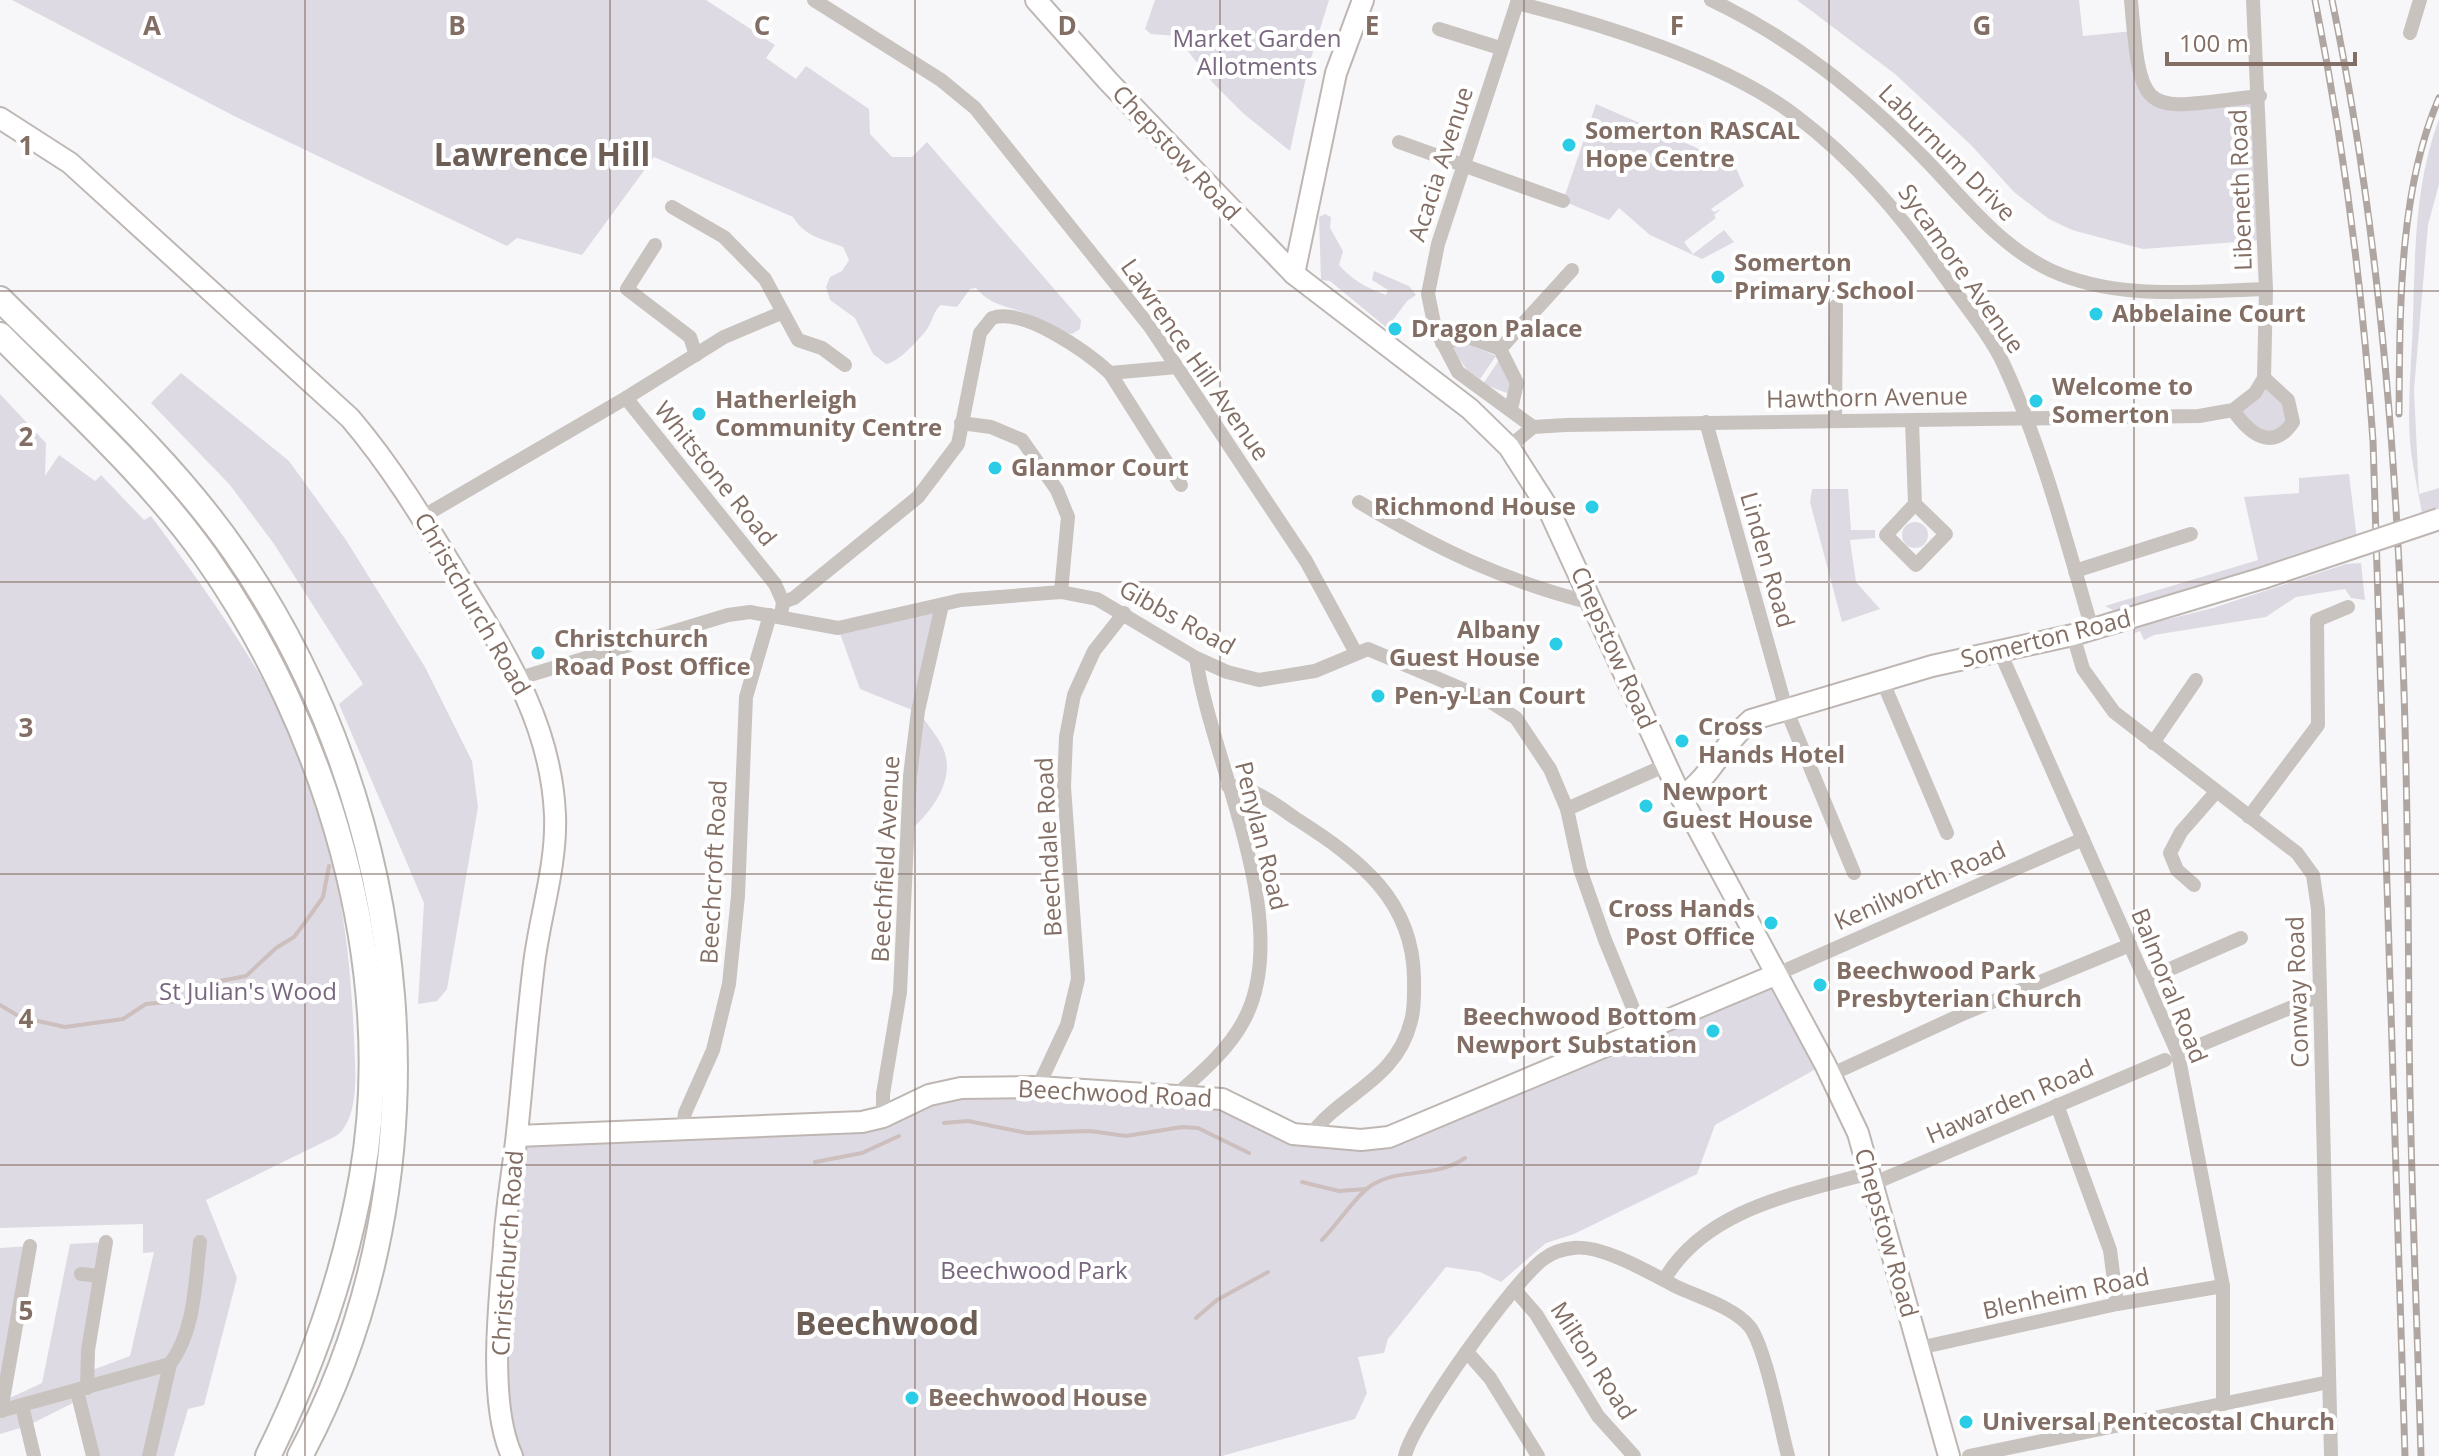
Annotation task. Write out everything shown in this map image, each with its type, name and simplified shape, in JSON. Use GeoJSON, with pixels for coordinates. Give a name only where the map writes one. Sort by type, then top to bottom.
{"type":"FeatureCollection","features":[{"type":"Feature","properties":{"kind":"highway"},"geometry":{"type":"LineString","coordinates":[[0,299],[171,474],[233,548],[270,605],[302,663],[328,722],[372,860],[387,947],[397,1064],[389,1178],[365,1295],[300,1456]]}},
{"type":"Feature","properties":{"kind":"highway"},"geometry":{"type":"LineString","coordinates":[[0,335],[98,432],[154,495],[203,553],[240,608],[276,671],[302,727],[329,799],[346,863],[358,930],[371,1066],[362,1175],[339,1272],[319,1332],[293,1405],[268,1456]]}},
{"type":"Feature","properties":{"kind":"street","name":"Lawrence Hill Avenue"},"geometry":{"type":"LineString","coordinates":[[814,0],[941,80],[975,108],[1151,328],[1306,561],[1356,653]]}},
{"type":"Feature","properties":{"kind":"street","name":"Chepstow Road"},"geometry":{"type":"LineString","coordinates":[[1036,0],[1108,81],[1294,274],[1470,409],[1509,447],[1548,508],[1595,604],[1681,797],[1858,1133],[1949,1456]]}},
{"type":"Feature","properties":{"kind":"street"},"geometry":{"type":"LineString","coordinates":[[1294,274],[1336,73],[1363,0]]}},
{"type":"Feature","properties":{"kind":"street","name":"Laburnum Drive"},"geometry":{"type":"LineString","coordinates":[[1711,0],[1798,48],[1839,79],[1905,139],[2002,239],[2050,270],[2104,286],[2142,292],[2266,289]]}},
{"type":"Feature","properties":{"kind":"street"},"geometry":{"type":"LineString","coordinates":[[2131,0],[2139,79],[2154,100],[2164,105],[2260,96]]}},
{"type":"Feature","properties":{"kind":"street","name":"Libeneth Road"},"geometry":{"type":"LineString","coordinates":[[2253,0],[2260,96],[2266,289],[2264,378]]}},
{"type":"Feature","properties":{"kind":"street"},"geometry":{"type":"LineString","coordinates":[[2410,33],[2420,0]]}},
{"type":"Feature","properties":{"kind":"street","name":"Acacia Avenue"},"geometry":{"type":"LineString","coordinates":[[1517,2],[1438,244],[1428,294],[1431,316],[1442,343],[1468,382],[1533,427]]}},
{"type":"Feature","properties":{"kind":"street","name":"Sycamore Avenue"},"geometry":{"type":"LineString","coordinates":[[1517,2],[1592,21],[1659,48],[1726,76],[1794,114],[1854,165],[1906,222],[2002,361],[2026,417],[2075,571],[2082,632]]}},
{"type":"Feature","properties":{"kind":"street"},"geometry":{"type":"LineString","coordinates":[[1439,29],[1500,48]]}},
{"type":"Feature","properties":{"kind":"street","name":"Christchurch Road"},"geometry":{"type":"LineString","coordinates":[[0,118],[70,163],[350,418],[375,447],[422,517],[520,678],[541,730],[555,817],[534,963],[517,1136],[508,1189],[499,1303],[501,1415],[512,1456]]}},
{"type":"Feature","properties":{"kind":"street"},"geometry":{"type":"LineString","coordinates":[[1399,142],[1466,163],[1563,201]]}},
{"type":"Feature","properties":{"kind":"street"},"geometry":{"type":"LineString","coordinates":[[672,207],[724,237],[765,279],[798,340],[822,348],[845,365]]}},
{"type":"Feature","properties":{"kind":"street"},"geometry":{"type":"LineString","coordinates":[[655,245],[627,289],[690,337],[696,355]]}},
{"type":"Feature","properties":{"kind":"street"},"geometry":{"type":"LineString","coordinates":[[1500,349],[1572,270]]}},
{"type":"Feature","properties":{"kind":"street"},"geometry":{"type":"LineString","coordinates":[[1835,421],[1836,306]]}},
{"type":"Feature","properties":{"kind":"street"},"geometry":{"type":"LineString","coordinates":[[626,398],[724,337],[781,313]]}},
{"type":"Feature","properties":{"kind":"street"},"geometry":{"type":"LineString","coordinates":[[775,616],[783,602],[794,598],[918,497],[958,444],[980,333],[988,321],[1006,315],[1024,320],[1064,340],[1110,373],[1181,485]]}},
{"type":"Feature","properties":{"kind":"street"},"geometry":{"type":"LineString","coordinates":[[1442,343],[1468,337],[1500,349],[1517,383],[1511,409]]}},
{"type":"Feature","properties":{"kind":"street"},"geometry":{"type":"LineString","coordinates":[[1110,373],[1177,367]]}},
{"type":"Feature","properties":{"kind":"street"},"geometry":{"type":"LineString","coordinates":[[2264,378],[2288,400],[2293,411],[2288,429],[2268,439],[2258,438],[2233,410],[2255,393],[2264,378]]}},
{"type":"Feature","properties":{"kind":"street","name":"Whitstone Road"},"geometry":{"type":"LineString","coordinates":[[422,517],[626,398],[775,584],[783,602]]}},
{"type":"Feature","properties":{"kind":"street","name":"Hawthorn Avenue"},"geometry":{"type":"LineString","coordinates":[[1533,427],[2199,416],[2233,410]]}},
{"type":"Feature","properties":{"kind":"street"},"geometry":{"type":"LineString","coordinates":[[1912,421],[1915,504]]}},
{"type":"Feature","properties":{"kind":"street","name":"Linden Road"},"geometry":{"type":"LineString","coordinates":[[1706,422],[1786,709],[1854,873]]}},
{"type":"Feature","properties":{"kind":"street"},"geometry":{"type":"LineString","coordinates":[[961,423],[991,427],[1022,440],[1057,490],[1068,517],[1061,592]]}},
{"type":"Feature","properties":{"kind":"street"},"geometry":{"type":"LineString","coordinates":[[1509,447],[1533,427]]}},
{"type":"Feature","properties":{"kind":"street"},"geometry":{"type":"LineString","coordinates":[[1359,502],[1453,556],[1536,589],[1595,604]]}},
{"type":"Feature","properties":{"kind":"street","name":"Somerton Road"},"geometry":{"type":"LineString","coordinates":[[1681,797],[1702,783],[1728,740],[1751,720],[1882,680],[2082,632],[2263,578],[2439,519]]}},
{"type":"Feature","properties":{"kind":"street"},"geometry":{"type":"LineString","coordinates":[[2075,571],[2191,534]]}},
{"type":"Feature","properties":{"kind":"street","name":"Gibbs Road"},"geometry":{"type":"LineString","coordinates":[[520,678],[728,615],[775,616],[838,628],[942,605],[1061,592],[1097,599],[1196,658],[1227,672],[1259,680],[1315,671],[1356,653]]}},
{"type":"Feature","properties":{"kind":"street","name":"Beechfield Avenue"},"geometry":{"type":"LineString","coordinates":[[883,1117],[883,1094],[900,992],[911,763],[918,711],[942,605]]}},
{"type":"Feature","properties":{"kind":"street"},"geometry":{"type":"LineString","coordinates":[[2249,817],[2318,725],[2310,618],[2348,607]]}},
{"type":"Feature","properties":{"kind":"street","name":"Beechdale Road"},"geometry":{"type":"LineString","coordinates":[[1038,1087],[1067,1025],[1078,979],[1064,787],[1071,709],[1078,684],[1094,651],[1124,613]]}},
{"type":"Feature","properties":{"kind":"street","name":"Beechcroft Road"},"geometry":{"type":"LineString","coordinates":[[683,1128],[685,1113],[713,1050],[729,984],[738,896],[746,697],[775,616]]}},
{"type":"Feature","properties":{"kind":"street","name":"Conway Road"},"geometry":{"type":"LineString","coordinates":[[2082,632],[2083,669],[2105,703],[2297,853],[2313,875],[2317,891],[2331,1456]]}},
{"type":"Feature","properties":{"kind":"street"},"geometry":{"type":"LineString","coordinates":[[1356,653],[1378,651],[1414,671],[1488,700],[1516,718],[1543,756],[1567,809],[1580,869],[1642,1030]]}},
{"type":"Feature","properties":{"kind":"street","name":"Balmoral Road"},"geometry":{"type":"LineString","coordinates":[[2000,652],[2145,980],[2171,1057],[2223,1286],[2223,1404]]}},
{"type":"Feature","properties":{"kind":"street","name":"Penylan Road"},"geometry":{"type":"LineString","coordinates":[[1177,1094],[1208,1065],[1244,1021],[1261,967],[1261,920],[1254,882],[1202,698],[1196,658]]}},
{"type":"Feature","properties":{"kind":"street"},"geometry":{"type":"LineString","coordinates":[[1882,680],[1947,833]]}},
{"type":"Feature","properties":{"kind":"street"},"geometry":{"type":"LineString","coordinates":[[2153,743],[2196,680]]}},
{"type":"Feature","properties":{"kind":"street"},"geometry":{"type":"LineString","coordinates":[[1567,809],[1666,765]]}},
{"type":"Feature","properties":{"kind":"street"},"geometry":{"type":"LineString","coordinates":[[1228,786],[1255,793],[1357,861],[1389,893],[1410,938],[1414,994],[1411,1021],[1401,1045],[1376,1080],[1321,1120],[1309,1137]]}},
{"type":"Feature","properties":{"kind":"street"},"geometry":{"type":"LineString","coordinates":[[2194,885],[2177,870],[2170,853],[2181,832],[2216,792]]}},
{"type":"Feature","properties":{"kind":"street","name":"Kenilworth Road"},"geometry":{"type":"LineString","coordinates":[[1775,975],[2083,839]]}},
{"type":"Feature","properties":{"kind":"street"},"geometry":{"type":"LineString","coordinates":[[2145,980],[2241,938]]}},
{"type":"Feature","properties":{"kind":"street"},"geometry":{"type":"LineString","coordinates":[[1830,1075],[1965,1013],[2130,945]]}},
{"type":"Feature","properties":{"kind":"street","name":"Beechwood Road"},"geometry":{"type":"LineString","coordinates":[[517,1136],[862,1122],[883,1117],[929,1095],[961,1088],[1038,1087],[1222,1099],[1279,1129],[1309,1137],[1361,1140],[1389,1137],[1775,975]]}},
{"type":"Feature","properties":{"kind":"street","name":"Hawarden Road"},"geometry":{"type":"LineString","coordinates":[[1664,1280],[1694,1245],[1743,1211],[1871,1179],[2319,996]]}},
{"type":"Feature","properties":{"kind":"street"},"geometry":{"type":"LineString","coordinates":[[2057,1105],[2110,1250],[2117,1304]]}},
{"type":"Feature","properties":{"kind":"street"},"geometry":{"type":"LineString","coordinates":[[93,1456],[82,1390],[106,1242]]}},
{"type":"Feature","properties":{"kind":"street"},"geometry":{"type":"LineString","coordinates":[[149,1456],[170,1364],[179,1352],[189,1323],[200,1242]]}},
{"type":"Feature","properties":{"kind":"street"},"geometry":{"type":"LineString","coordinates":[[30,1246],[0,1411],[170,1364]]}},
{"type":"Feature","properties":{"kind":"street"},"geometry":{"type":"LineString","coordinates":[[1405,1456],[1413,1431],[1467,1352],[1515,1290],[1545,1257],[1577,1247],[1594,1249],[1664,1280],[1734,1315],[1749,1326],[1758,1347],[1788,1456]]}},
{"type":"Feature","properties":{"kind":"street"},"geometry":{"type":"LineString","coordinates":[[81,1274],[100,1276]]}},
{"type":"Feature","properties":{"kind":"street","name":"Blenheim Road"},"geometry":{"type":"LineString","coordinates":[[1919,1348],[2117,1304],[2223,1286]]}},
{"type":"Feature","properties":{"kind":"street","name":"Milton Road"},"geometry":{"type":"LineString","coordinates":[[1515,1290],[1536,1314],[1598,1416],[1634,1456]]}},
{"type":"Feature","properties":{"kind":"street"},"geometry":{"type":"LineString","coordinates":[[0,1315],[18,1317]]}},
{"type":"Feature","properties":{"kind":"street"},"geometry":{"type":"LineString","coordinates":[[1467,1352],[1483,1368],[1538,1456]]}},
{"type":"Feature","properties":{"kind":"street"},"geometry":{"type":"LineString","coordinates":[[1969,1456],[2329,1382]]}},
{"type":"Feature","properties":{"kind":"street"},"geometry":{"type":"LineString","coordinates":[[22,1406],[34,1456]]}},
{"type":"Feature","properties":{"kind":"green space"},"geometry":{"type":"Polygon","coordinates":[[[12,0],[706,0],[775,45],[766,58],[796,79],[806,66],[869,109],[870,134],[892,157],[912,157],[927,142],[1081,320],[1080,329],[1072,334],[1059,331],[1025,313],[993,302],[976,288],[970,289],[957,307],[941,305],[928,329],[917,341],[902,356],[886,364],[873,354],[855,318],[830,300],[826,287],[830,277],[842,271],[849,260],[843,247],[809,233],[793,217],[654,157],[582,255],[517,238],[507,246],[236,117],[12,0]]]}},
{"type":"Feature","properties":{"kind":"green space","name":"Market Garden Allotments"},"geometry":{"type":"Polygon","coordinates":[[[1155,0],[1329,0],[1308,68],[1290,151],[1244,114],[1213,83],[1176,36],[1151,34],[1145,29],[1155,0]]]}},
{"type":"Feature","properties":{"kind":"green space"},"geometry":{"type":"Polygon","coordinates":[[[1797,0],[2079,0],[2083,36],[2133,31],[2154,100],[2260,96],[2264,240],[2143,249],[2072,230],[2049,219],[2014,192],[1971,145],[1895,74],[1797,0]]]}},
{"type":"Feature","properties":{"kind":"green space"},"geometry":{"type":"Polygon","coordinates":[[[1596,104],[1720,158],[1736,168],[1744,186],[1711,209],[1714,212],[1721,209],[1714,215],[1716,218],[1684,242],[1693,254],[1724,230],[1734,242],[1702,259],[1650,235],[1619,208],[1609,220],[1563,201],[1596,104]]]}},
{"type":"Feature","properties":{"kind":"green space"},"geometry":{"type":"Polygon","coordinates":[[[2439,119],[2439,184],[2428,225],[2414,390],[2419,494],[2439,488],[2439,511],[2423,518],[2411,451],[2409,418],[2412,334],[2421,192],[2439,119]]]}},
{"type":"Feature","properties":{"kind":"green space"},"geometry":{"type":"Polygon","coordinates":[[[1325,214],[1331,217],[1330,228],[1343,251],[1339,265],[1349,275],[1386,295],[1388,290],[1372,280],[1374,271],[1409,286],[1416,295],[1407,301],[1387,328],[1330,281],[1321,280],[1319,217],[1325,214]]]}},
{"type":"Feature","properties":{"kind":"green space"},"geometry":{"type":"Polygon","coordinates":[[[1468,344],[1496,356],[1480,379],[1468,371],[1451,348],[1468,344]]]}},
{"type":"Feature","properties":{"kind":"green space"},"geometry":{"type":"Polygon","coordinates":[[[1501,357],[1508,369],[1512,395],[1483,384],[1501,357]]]}},
{"type":"Feature","properties":{"kind":"green space"},"geometry":{"type":"Polygon","coordinates":[[[181,373],[289,461],[346,540],[425,667],[472,761],[478,807],[447,989],[437,1001],[418,1004],[424,903],[339,704],[363,684],[274,544],[230,485],[151,403],[181,373]]]}},
{"type":"Feature","properties":{"kind":"green space"},"geometry":{"type":"Polygon","coordinates":[[[2264,378],[2277,389],[2293,422],[2268,439],[2233,410],[2264,378]]]}},
{"type":"Feature","properties":{"kind":"green space","name":"St Julian's Wood"},"geometry":{"type":"Polygon","coordinates":[[[0,394],[46,443],[45,476],[59,455],[95,481],[101,475],[144,520],[151,516],[219,610],[288,727],[323,828],[345,931],[355,1050],[355,1091],[350,1117],[336,1136],[206,1200],[237,1278],[204,1405],[188,1409],[174,1456],[93,1456],[79,1400],[27,1426],[0,1434],[0,1248],[30,1246],[3,1401],[42,1383],[70,1244],[106,1242],[87,1372],[130,1356],[154,1252],[143,1253],[143,1224],[0,1228],[0,394]]]}},
{"type":"Feature","properties":{"kind":"green space"},"geometry":{"type":"Polygon","coordinates":[[[2349,474],[2357,540],[2120,614],[2105,606],[2258,560],[2244,497],[2299,493],[2299,478],[2349,474]]]}},
{"type":"Feature","properties":{"kind":"green space"},"geometry":{"type":"Polygon","coordinates":[[[1812,489],[1848,489],[1851,530],[1875,530],[1875,538],[1850,540],[1856,582],[1880,609],[1842,622],[1810,502],[1812,489]]]}},
{"type":"Feature","properties":{"kind":"green space"},"geometry":{"type":"Polygon","coordinates":[[[1915,522],[1924,526],[1928,535],[1924,544],[1915,548],[1906,544],[1902,535],[1906,526],[1915,522]]]}},
{"type":"Feature","properties":{"kind":"green space"},"geometry":{"type":"Polygon","coordinates":[[[2361,563],[2365,600],[2351,598],[2345,589],[2296,597],[2266,617],[2154,635],[2144,640],[2140,631],[2135,633],[2133,628],[2213,608],[2346,564],[2361,563]]]}},
{"type":"Feature","properties":{"kind":"green space"},"geometry":{"type":"Polygon","coordinates":[[[942,605],[918,711],[943,748],[947,772],[933,805],[909,831],[917,712],[860,689],[838,628],[942,605]]]}},
{"type":"Feature","properties":{"kind":"green space","name":"Beechwood Park"},"geometry":{"type":"Polygon","coordinates":[[[1775,975],[1825,1064],[1715,1125],[1697,1174],[1574,1234],[1546,1243],[1501,1282],[1480,1272],[1446,1267],[1388,1339],[1384,1353],[1358,1357],[1367,1393],[1355,1419],[1222,1456],[512,1456],[501,1415],[517,1136],[840,1123],[929,1095],[1177,1094],[1279,1129],[1361,1140],[1775,975]]]}},
{"type":"Feature","properties":{"kind":"waterway"},"geometry":{"type":"LineString","coordinates":[[0,1005],[20,1017],[65,1027],[123,1019],[146,1004],[178,1001],[202,993],[220,981],[246,976],[276,948],[294,937],[323,897],[329,866]]}},
{"type":"Feature","properties":{"kind":"waterway"},"geometry":{"type":"LineString","coordinates":[[944,1123],[968,1121],[1027,1133],[1090,1131],[1126,1136],[1182,1127],[1198,1128],[1249,1153]]}},
{"type":"Feature","properties":{"kind":"waterway"},"geometry":{"type":"LineString","coordinates":[[815,1162],[862,1153],[899,1136]]}},
{"type":"Feature","properties":{"kind":"waterway"},"geometry":{"type":"LineString","coordinates":[[1322,1240],[1372,1185],[1394,1176],[1441,1169],[1465,1158]]}},
{"type":"Feature","properties":{"kind":"waterway"},"geometry":{"type":"LineString","coordinates":[[1302,1182],[1339,1191],[1366,1189]]}},
{"type":"Feature","properties":{"kind":"waterway"},"geometry":{"type":"LineString","coordinates":[[1196,1318],[1217,1300],[1268,1272]]}},
{"type":"Feature","properties":{"kind":"railway"},"geometry":{"type":"LineString","coordinates":[[2315,0],[2351,220],[2373,441],[2405,1456]]}},
{"type":"Feature","properties":{"kind":"railway"},"geometry":{"type":"LineString","coordinates":[[2332,0],[2355,126],[2373,254],[2387,381],[2396,509],[2406,766],[2411,1131],[2421,1456]]}},
{"type":"Feature","properties":{"kind":"railway"},"geometry":{"type":"LineString","coordinates":[[2399,414],[2401,294],[2409,213],[2426,134],[2439,98]]}},
{"type":"Feature","properties":{"kind":"place","name":"Somerton RASCAL Hope Centre"},"geometry":{"type":"Point","coordinates":[1569,145]}},
{"type":"Feature","properties":{"kind":"place","name":"Somerton Primary School"},"geometry":{"type":"Point","coordinates":[1718,277]}},
{"type":"Feature","properties":{"kind":"place","name":"Abbelaine Court"},"geometry":{"type":"Point","coordinates":[2096,314]}},
{"type":"Feature","properties":{"kind":"place","name":"Dragon Palace"},"geometry":{"type":"Point","coordinates":[1395,329]}},
{"type":"Feature","properties":{"kind":"place","name":"Welcome to Somerton"},"geometry":{"type":"Point","coordinates":[2036,401]}},
{"type":"Feature","properties":{"kind":"place","name":"Hatherleigh Community Centre"},"geometry":{"type":"Point","coordinates":[699,414]}},
{"type":"Feature","properties":{"kind":"place","name":"Glanmor Court"},"geometry":{"type":"Point","coordinates":[995,468]}},
{"type":"Feature","properties":{"kind":"place","name":"Richmond House"},"geometry":{"type":"Point","coordinates":[1592,507]}},
{"type":"Feature","properties":{"kind":"place","name":"Albany Guest House"},"geometry":{"type":"Point","coordinates":[1556,644]}},
{"type":"Feature","properties":{"kind":"place","name":"Christchurch Road Post Office"},"geometry":{"type":"Point","coordinates":[538,653]}},
{"type":"Feature","properties":{"kind":"place","name":"Pen-y-Lan Court"},"geometry":{"type":"Point","coordinates":[1378,696]}},
{"type":"Feature","properties":{"kind":"place","name":"Cross Hands Hotel"},"geometry":{"type":"Point","coordinates":[1682,741]}},
{"type":"Feature","properties":{"kind":"place","name":"Newport Guest House"},"geometry":{"type":"Point","coordinates":[1646,806]}},
{"type":"Feature","properties":{"kind":"place","name":"Cross Hands Post Office"},"geometry":{"type":"Point","coordinates":[1771,923]}},
{"type":"Feature","properties":{"kind":"place","name":"Beechwood Park Presbyterian Church"},"geometry":{"type":"Point","coordinates":[1820,985]}},
{"type":"Feature","properties":{"kind":"place","name":"Beechwood Bottom Newport Substation"},"geometry":{"type":"Point","coordinates":[1713,1031]}},
{"type":"Feature","properties":{"kind":"place","name":"Beechwood House"},"geometry":{"type":"Point","coordinates":[912,1398]}},
{"type":"Feature","properties":{"kind":"place","name":"Universal Pentecostal Church"},"geometry":{"type":"Point","coordinates":[1966,1422]}},
{"type":"Feature","properties":{"kind":"district","name":"Lawrence Hill"},"geometry":{"type":"Point","coordinates":[542,155]}},
{"type":"Feature","properties":{"kind":"district","name":"Beechwood"},"geometry":{"type":"Point","coordinates":[887,1324]}}]}
